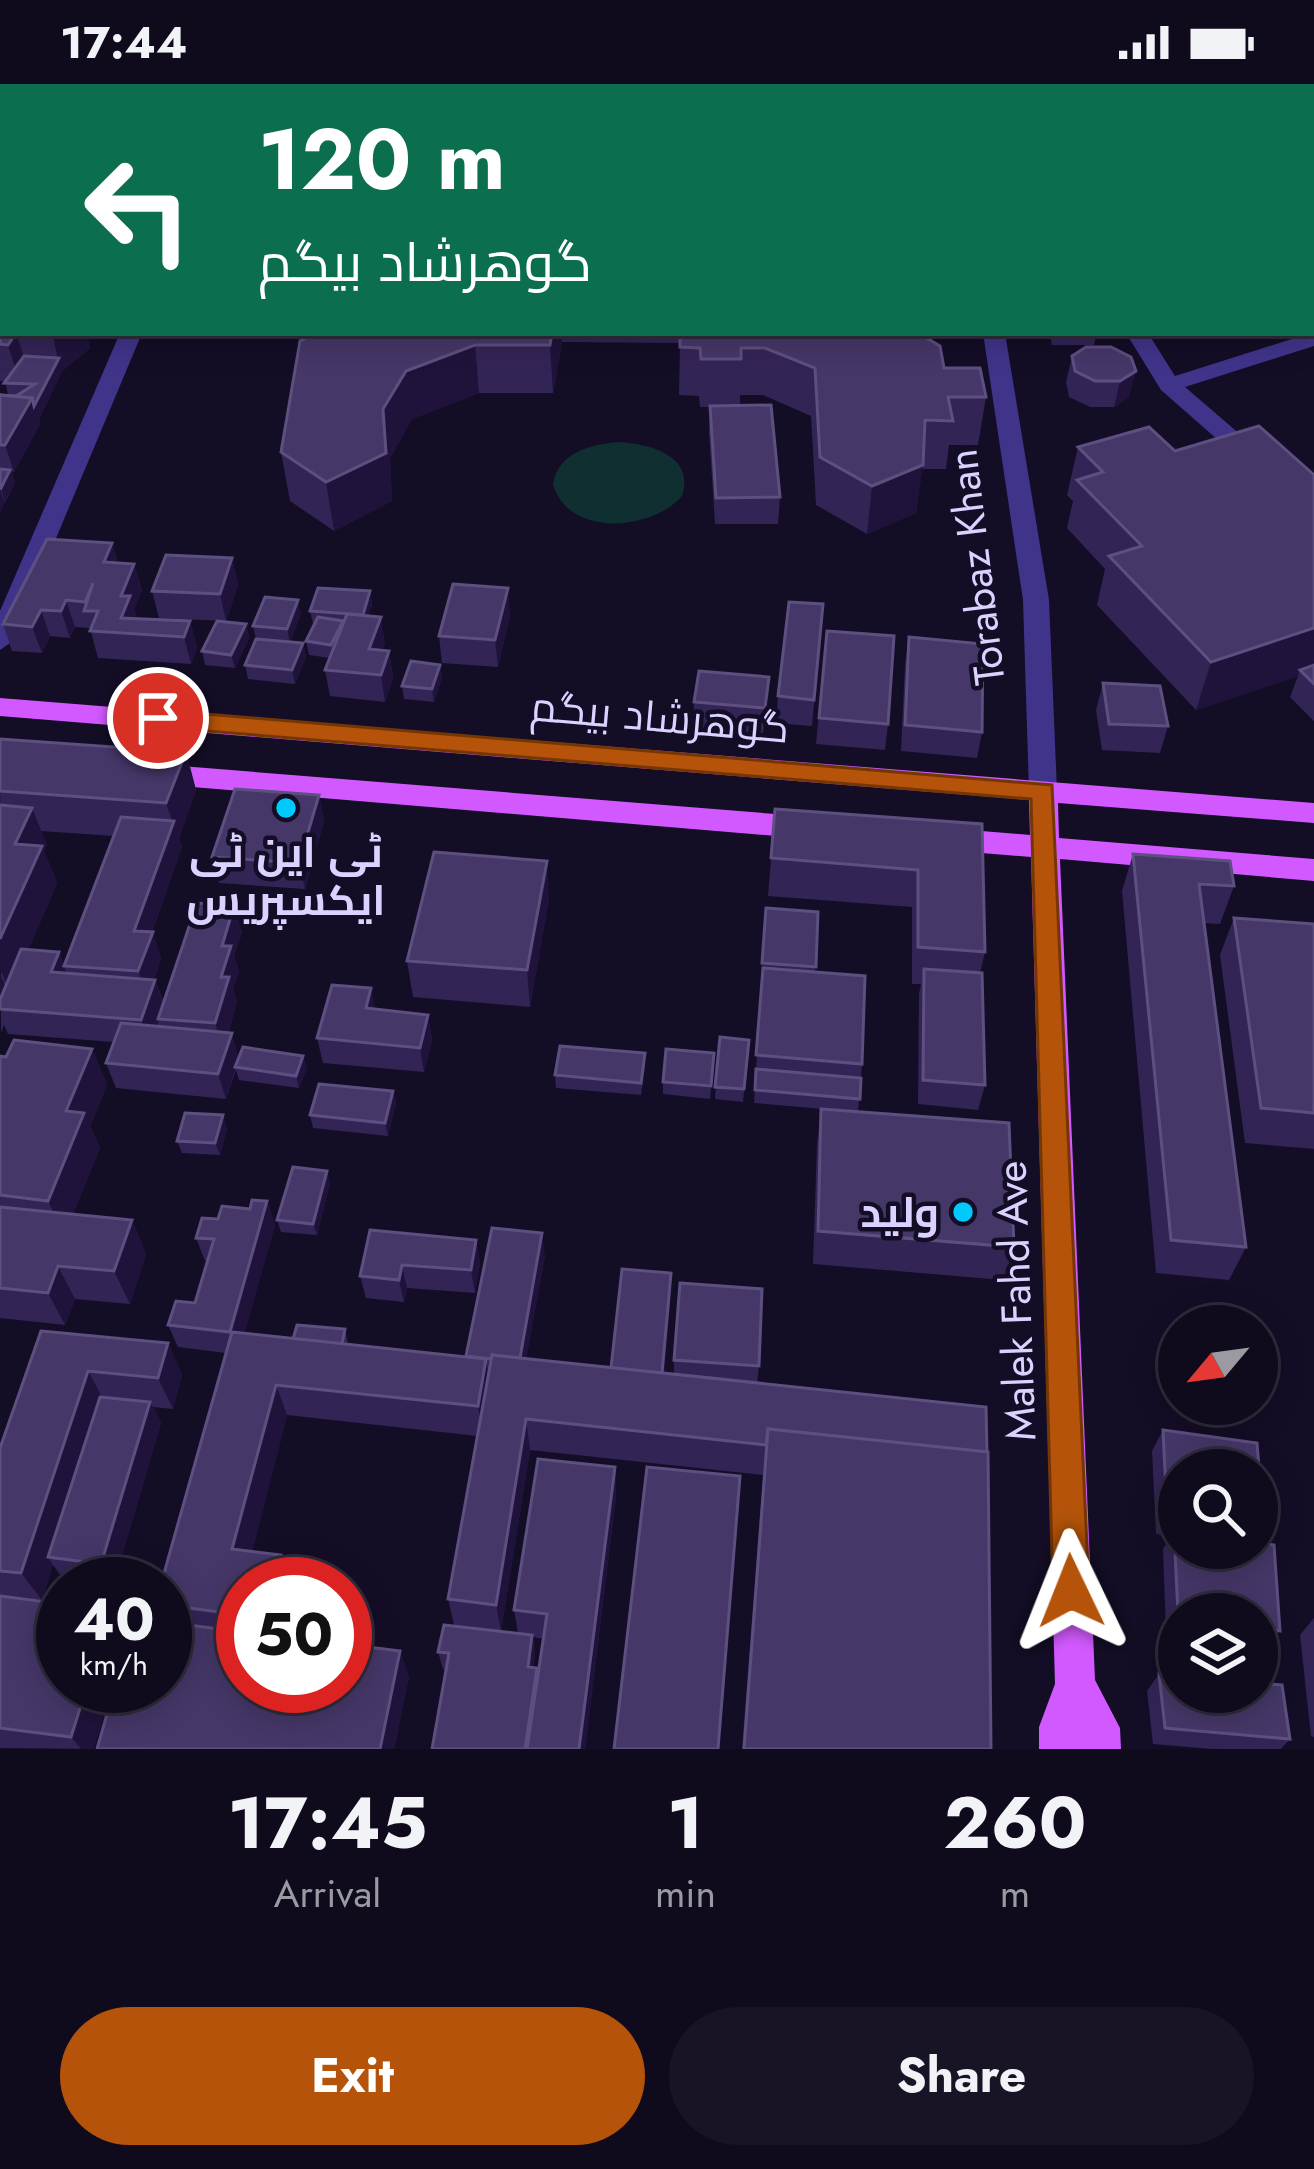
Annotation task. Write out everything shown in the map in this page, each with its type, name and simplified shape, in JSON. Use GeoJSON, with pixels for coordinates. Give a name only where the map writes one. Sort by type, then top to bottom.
{"type":"FeatureCollection","features":[{"type":"Feature","properties":{"kind":"main road","name":"گوهرشاد بیگم"},"geometry":{"type":"LineString","coordinates":[[0,706],[1314,813]]}},
{"type":"Feature","properties":{"kind":"main road"},"geometry":{"type":"LineString","coordinates":[[132,772],[833,830]]}},
{"type":"Feature","properties":{"kind":"main road","name":"Malek Fahd Ave"},"geometry":{"type":"LineString","coordinates":[[1043,791],[1075,1684],[1060,1727],[1060,1749]]}},
{"type":"Feature","properties":{"kind":"main road"},"geometry":{"type":"LineString","coordinates":[[927,837],[1314,870]]}},
{"type":"Feature","properties":{"kind":"main road"},"geometry":{"type":"LineString","coordinates":[[1075,1684],[1099,1728],[1100,1749]]}},
{"type":"Feature","properties":{"kind":"street"},"geometry":{"type":"LineString","coordinates":[[0,641],[130,336]]}},
{"type":"Feature","properties":{"kind":"street","name":"Torabaz Khan"},"geometry":{"type":"LineString","coordinates":[[994,336],[1036,600],[1043,791]]}},
{"type":"Feature","properties":{"kind":"street"},"geometry":{"type":"LineString","coordinates":[[1139,336],[1169,385],[1314,511]]}},
{"type":"Feature","properties":{"kind":"street"},"geometry":{"type":"LineString","coordinates":[[1169,385],[1314,338]]}},
{"type":"Feature","properties":{"kind":"green space"},"geometry":{"type":"Polygon","coordinates":[[[619,442],[656,449],[676,462],[684,482],[682,496],[668,508],[632,522],[592,521],[575,514],[553,484],[556,473],[578,452],[619,442]]]}},
{"type":"Feature","properties":{"kind":"building"},"geometry":{"type":"Polygon","coordinates":[[[0,336],[14,336],[8,345],[0,344],[0,336]]]}},
{"type":"Feature","properties":{"kind":"building"},"geometry":{"type":"Polygon","coordinates":[[[311,336],[552,336],[550,345],[475,345],[406,371],[383,409],[386,453],[326,482],[281,452],[300,341],[311,336]]]}},
{"type":"Feature","properties":{"kind":"building"},"geometry":{"type":"Polygon","coordinates":[[[680,336],[923,336],[940,346],[944,368],[980,368],[986,397],[948,397],[953,421],[925,420],[923,465],[872,486],[820,457],[815,368],[765,348],[741,348],[741,359],[701,359],[700,348],[680,347],[680,336]]]}},
{"type":"Feature","properties":{"kind":"building"},"geometry":{"type":"Polygon","coordinates":[[[1086,347],[1111,347],[1131,357],[1136,371],[1120,381],[1095,381],[1075,371],[1072,356],[1086,347]]]}},
{"type":"Feature","properties":{"kind":"building"},"geometry":{"type":"Polygon","coordinates":[[[24,356],[59,358],[34,406],[32,398],[0,395],[16,396],[35,384],[4,383],[24,356]]]}},
{"type":"Feature","properties":{"kind":"building"},"geometry":{"type":"Polygon","coordinates":[[[0,395],[32,398],[5,445],[0,445],[0,395]]]}},
{"type":"Feature","properties":{"kind":"building"},"geometry":{"type":"Polygon","coordinates":[[[771,405],[780,497],[716,498],[710,406],[771,405]]]}},
{"type":"Feature","properties":{"kind":"building"},"geometry":{"type":"Polygon","coordinates":[[[1259,426],[1314,475],[1314,628],[1211,662],[1109,556],[1142,546],[1077,480],[1103,472],[1078,447],[1149,427],[1175,451],[1259,426]]]}},
{"type":"Feature","properties":{"kind":"building"},"geometry":{"type":"Polygon","coordinates":[[[0,469],[10,470],[1,488],[0,487],[0,469]]]}},
{"type":"Feature","properties":{"kind":"building"},"geometry":{"type":"Polygon","coordinates":[[[47,539],[112,543],[104,562],[134,564],[121,596],[130,596],[121,618],[190,621],[184,637],[90,631],[98,611],[84,611],[93,583],[85,602],[66,600],[61,611],[41,610],[32,627],[3,624],[47,539]]]}},
{"type":"Feature","properties":{"kind":"building"},"geometry":{"type":"Polygon","coordinates":[[[166,555],[232,558],[220,594],[152,591],[166,555]]]}},
{"type":"Feature","properties":{"kind":"building"},"geometry":{"type":"Polygon","coordinates":[[[453,584],[508,588],[495,640],[439,636],[453,584]]]}},
{"type":"Feature","properties":{"kind":"building"},"geometry":{"type":"Polygon","coordinates":[[[318,588],[370,591],[363,615],[310,611],[318,588]]]}},
{"type":"Feature","properties":{"kind":"building"},"geometry":{"type":"Polygon","coordinates":[[[265,597],[298,600],[287,629],[253,626],[265,597]]]}},
{"type":"Feature","properties":{"kind":"building"},"geometry":{"type":"Polygon","coordinates":[[[789,602],[823,604],[814,700],[778,696],[789,602]]]}},
{"type":"Feature","properties":{"kind":"building"},"geometry":{"type":"Polygon","coordinates":[[[347,614],[381,617],[369,649],[389,651],[381,675],[325,670],[347,614]]]}},
{"type":"Feature","properties":{"kind":"building"},"geometry":{"type":"Polygon","coordinates":[[[318,617],[343,621],[331,645],[306,641],[318,617]]]}},
{"type":"Feature","properties":{"kind":"building"},"geometry":{"type":"Polygon","coordinates":[[[217,621],[246,624],[231,655],[202,651],[217,621]]]}},
{"type":"Feature","properties":{"kind":"building"},"geometry":{"type":"Polygon","coordinates":[[[827,631],[894,636],[888,724],[819,718],[827,631]]]}},
{"type":"Feature","properties":{"kind":"building"},"geometry":{"type":"Polygon","coordinates":[[[909,637],[983,644],[982,732],[905,725],[909,637]]]}},
{"type":"Feature","properties":{"kind":"building"},"geometry":{"type":"Polygon","coordinates":[[[256,639],[303,643],[292,670],[245,665],[256,639]]]}},
{"type":"Feature","properties":{"kind":"building"},"geometry":{"type":"Polygon","coordinates":[[[411,661],[440,665],[432,689],[402,686],[411,661]]]}},
{"type":"Feature","properties":{"kind":"building"},"geometry":{"type":"Polygon","coordinates":[[[1314,665],[1314,684],[1300,670],[1314,665]]]}},
{"type":"Feature","properties":{"kind":"building"},"geometry":{"type":"Polygon","coordinates":[[[699,671],[769,677],[765,708],[694,702],[699,671]]]}},
{"type":"Feature","properties":{"kind":"building"},"geometry":{"type":"Polygon","coordinates":[[[1103,683],[1160,686],[1168,726],[1109,724],[1103,683]]]}},
{"type":"Feature","properties":{"kind":"building"},"geometry":{"type":"Polygon","coordinates":[[[0,739],[186,752],[166,803],[0,791],[0,739]]]}},
{"type":"Feature","properties":{"kind":"building"},"geometry":{"type":"Polygon","coordinates":[[[235,789],[319,795],[299,863],[212,857],[235,789]]]}},
{"type":"Feature","properties":{"kind":"building"},"geometry":{"type":"Polygon","coordinates":[[[0,805],[32,808],[15,844],[42,846],[0,939],[0,805]]]}},
{"type":"Feature","properties":{"kind":"building"},"geometry":{"type":"Polygon","coordinates":[[[775,809],[982,824],[985,952],[918,947],[918,870],[771,858],[775,809]]]}},
{"type":"Feature","properties":{"kind":"building"},"geometry":{"type":"Polygon","coordinates":[[[121,817],[174,821],[134,931],[153,932],[138,971],[64,966],[121,817]]]}},
{"type":"Feature","properties":{"kind":"building"},"geometry":{"type":"Polygon","coordinates":[[[434,852],[547,861],[527,970],[407,961],[434,852]]]}},
{"type":"Feature","properties":{"kind":"building"},"geometry":{"type":"Polygon","coordinates":[[[1133,854],[1230,861],[1234,886],[1199,884],[1246,1247],[1171,1240],[1133,854]]]}},
{"type":"Feature","properties":{"kind":"building"},"geometry":{"type":"Polygon","coordinates":[[[197,903],[234,906],[222,946],[231,946],[221,977],[229,977],[215,1023],[158,1019],[197,903]]]}},
{"type":"Feature","properties":{"kind":"building"},"geometry":{"type":"Polygon","coordinates":[[[766,908],[818,912],[816,967],[762,963],[766,908]]]}},
{"type":"Feature","properties":{"kind":"building"},"geometry":{"type":"Polygon","coordinates":[[[1234,918],[1314,924],[1314,1113],[1261,1108],[1234,918]]]}},
{"type":"Feature","properties":{"kind":"building"},"geometry":{"type":"Polygon","coordinates":[[[21,949],[59,952],[51,972],[155,980],[141,1020],[0,1009],[21,949]]]}},
{"type":"Feature","properties":{"kind":"building"},"geometry":{"type":"Polygon","coordinates":[[[763,968],[865,976],[862,1064],[756,1055],[763,968]]]}},
{"type":"Feature","properties":{"kind":"building"},"geometry":{"type":"Polygon","coordinates":[[[924,969],[982,973],[985,1085],[923,1080],[924,969]]]}},
{"type":"Feature","properties":{"kind":"building"},"geometry":{"type":"Polygon","coordinates":[[[332,985],[371,988],[366,1008],[428,1015],[420,1048],[317,1038],[332,985]]]}},
{"type":"Feature","properties":{"kind":"building"},"geometry":{"type":"Polygon","coordinates":[[[121,1023],[232,1033],[218,1074],[106,1063],[121,1023]]]}},
{"type":"Feature","properties":{"kind":"building"},"geometry":{"type":"Polygon","coordinates":[[[720,1037],[749,1040],[744,1089],[715,1087],[720,1037]]]}},
{"type":"Feature","properties":{"kind":"building"},"geometry":{"type":"Polygon","coordinates":[[[14,1040],[92,1049],[66,1111],[84,1113],[48,1201],[0,1195],[0,1056],[6,1057],[14,1040]]]}},
{"type":"Feature","properties":{"kind":"building"},"geometry":{"type":"Polygon","coordinates":[[[560,1046],[645,1053],[641,1083],[555,1075],[560,1046]]]}},
{"type":"Feature","properties":{"kind":"building"},"geometry":{"type":"Polygon","coordinates":[[[243,1047],[303,1056],[296,1076],[235,1067],[243,1047]]]}},
{"type":"Feature","properties":{"kind":"building"},"geometry":{"type":"Polygon","coordinates":[[[666,1049],[714,1053],[711,1086],[663,1082],[666,1049]]]}},
{"type":"Feature","properties":{"kind":"building"},"geometry":{"type":"Polygon","coordinates":[[[756,1069],[861,1078],[860,1099],[755,1090],[756,1069]]]}},
{"type":"Feature","properties":{"kind":"building"},"geometry":{"type":"Polygon","coordinates":[[[319,1084],[393,1091],[385,1123],[310,1115],[319,1084]]]}},
{"type":"Feature","properties":{"kind":"building"},"geometry":{"type":"Polygon","coordinates":[[[821,1109],[1009,1123],[1014,1247],[818,1231],[821,1109]]]}},
{"type":"Feature","properties":{"kind":"building"},"geometry":{"type":"Polygon","coordinates":[[[185,1113],[223,1115],[215,1143],[177,1141],[185,1113]]]}},
{"type":"Feature","properties":{"kind":"building"},"geometry":{"type":"Polygon","coordinates":[[[293,1167],[327,1171],[313,1224],[277,1220],[293,1167]]]}},
{"type":"Feature","properties":{"kind":"building"},"geometry":{"type":"Polygon","coordinates":[[[252,1200],[267,1201],[230,1332],[168,1325],[176,1301],[195,1303],[214,1239],[196,1238],[202,1218],[218,1219],[222,1206],[250,1209],[252,1200]]]}},
{"type":"Feature","properties":{"kind":"building"},"geometry":{"type":"Polygon","coordinates":[[[0,1207],[132,1220],[114,1271],[58,1266],[48,1293],[0,1288],[0,1207]]]}},
{"type":"Feature","properties":{"kind":"building"},"geometry":{"type":"Polygon","coordinates":[[[492,1228],[542,1233],[520,1358],[466,1356],[492,1228]]]}},
{"type":"Feature","properties":{"kind":"building"},"geometry":{"type":"Polygon","coordinates":[[[370,1230],[476,1240],[471,1270],[402,1265],[399,1280],[360,1276],[370,1230]]]}},
{"type":"Feature","properties":{"kind":"building"},"geometry":{"type":"Polygon","coordinates":[[[622,1269],[671,1273],[662,1373],[611,1368],[622,1269]]]}},
{"type":"Feature","properties":{"kind":"building"},"geometry":{"type":"Polygon","coordinates":[[[680,1283],[762,1289],[759,1366],[674,1360],[680,1283]]]}},
{"type":"Feature","properties":{"kind":"building"},"geometry":{"type":"Polygon","coordinates":[[[297,1325],[345,1329],[342,1344],[293,1339],[297,1325]]]}},
{"type":"Feature","properties":{"kind":"building"},"geometry":{"type":"Polygon","coordinates":[[[41,1331],[168,1343],[158,1378],[88,1371],[21,1573],[0,1571],[0,1448],[41,1331]]]}},
{"type":"Feature","properties":{"kind":"building"},"geometry":{"type":"Polygon","coordinates":[[[232,1332],[486,1359],[478,1406],[276,1385],[232,1549],[281,1557],[216,1557],[216,1612],[192,1608],[192,1557],[169,1557],[232,1332]]]}},
{"type":"Feature","properties":{"kind":"building"},"geometry":{"type":"Polygon","coordinates":[[[492,1355],[986,1407],[987,1452],[768,1429],[766,1445],[526,1419],[496,1605],[448,1599],[492,1355]]]}},
{"type":"Feature","properties":{"kind":"building"},"geometry":{"type":"Polygon","coordinates":[[[100,1397],[150,1402],[103,1557],[48,1557],[100,1397]]]}},
{"type":"Feature","properties":{"kind":"building"},"geometry":{"type":"Polygon","coordinates":[[[768,1429],[988,1452],[991,1749],[744,1749],[768,1429]]]}},
{"type":"Feature","properties":{"kind":"building"},"geometry":{"type":"Polygon","coordinates":[[[1163,1430],[1257,1443],[1257,1449],[1164,1449],[1163,1430]]]}},
{"type":"Feature","properties":{"kind":"building"},"geometry":{"type":"Polygon","coordinates":[[[538,1459],[615,1467],[579,1749],[527,1749],[547,1614],[514,1610],[538,1459]]]}},
{"type":"Feature","properties":{"kind":"building"},"geometry":{"type":"Polygon","coordinates":[[[647,1467],[740,1476],[718,1749],[614,1749],[647,1467]]]}},
{"type":"Feature","properties":{"kind":"building"},"geometry":{"type":"Polygon","coordinates":[[[1176,1569],[1276,1569],[1277,1593],[1177,1593],[1176,1569]]]}},
{"type":"Feature","properties":{"kind":"building"},"geometry":{"type":"Polygon","coordinates":[[[0,1596],[36,1601],[36,1713],[79,1713],[71,1737],[0,1728],[0,1596]]]}},
{"type":"Feature","properties":{"kind":"building"},"geometry":{"type":"Polygon","coordinates":[[[192,1625],[216,1629],[216,1713],[372,1713],[372,1647],[400,1651],[380,1749],[97,1749],[107,1713],[192,1713],[192,1625]]]}},
{"type":"Feature","properties":{"kind":"building"},"geometry":{"type":"Polygon","coordinates":[[[444,1625],[532,1635],[528,1667],[537,1668],[525,1749],[432,1749],[449,1653],[438,1652],[444,1625]]]}},
{"type":"Feature","properties":{"kind":"building"},"geometry":{"type":"Polygon","coordinates":[[[1278,1685],[1282,1685],[1290,1739],[1165,1728],[1163,1713],[1278,1713],[1278,1685]]]}},
{"type":"Feature","properties":{"kind":"place","name":"ٹی این ٹی ایکسپریس"},"geometry":{"type":"Point","coordinates":[286,808]}},
{"type":"Feature","properties":{"kind":"place","name":"ولید"},"geometry":{"type":"Point","coordinates":[963,1212]}},
{"type":"Feature","properties":{"kind":"route"},"geometry":{"type":"LineString","coordinates":[[158,718],[1043,791],[1071,1591]]}}]}
